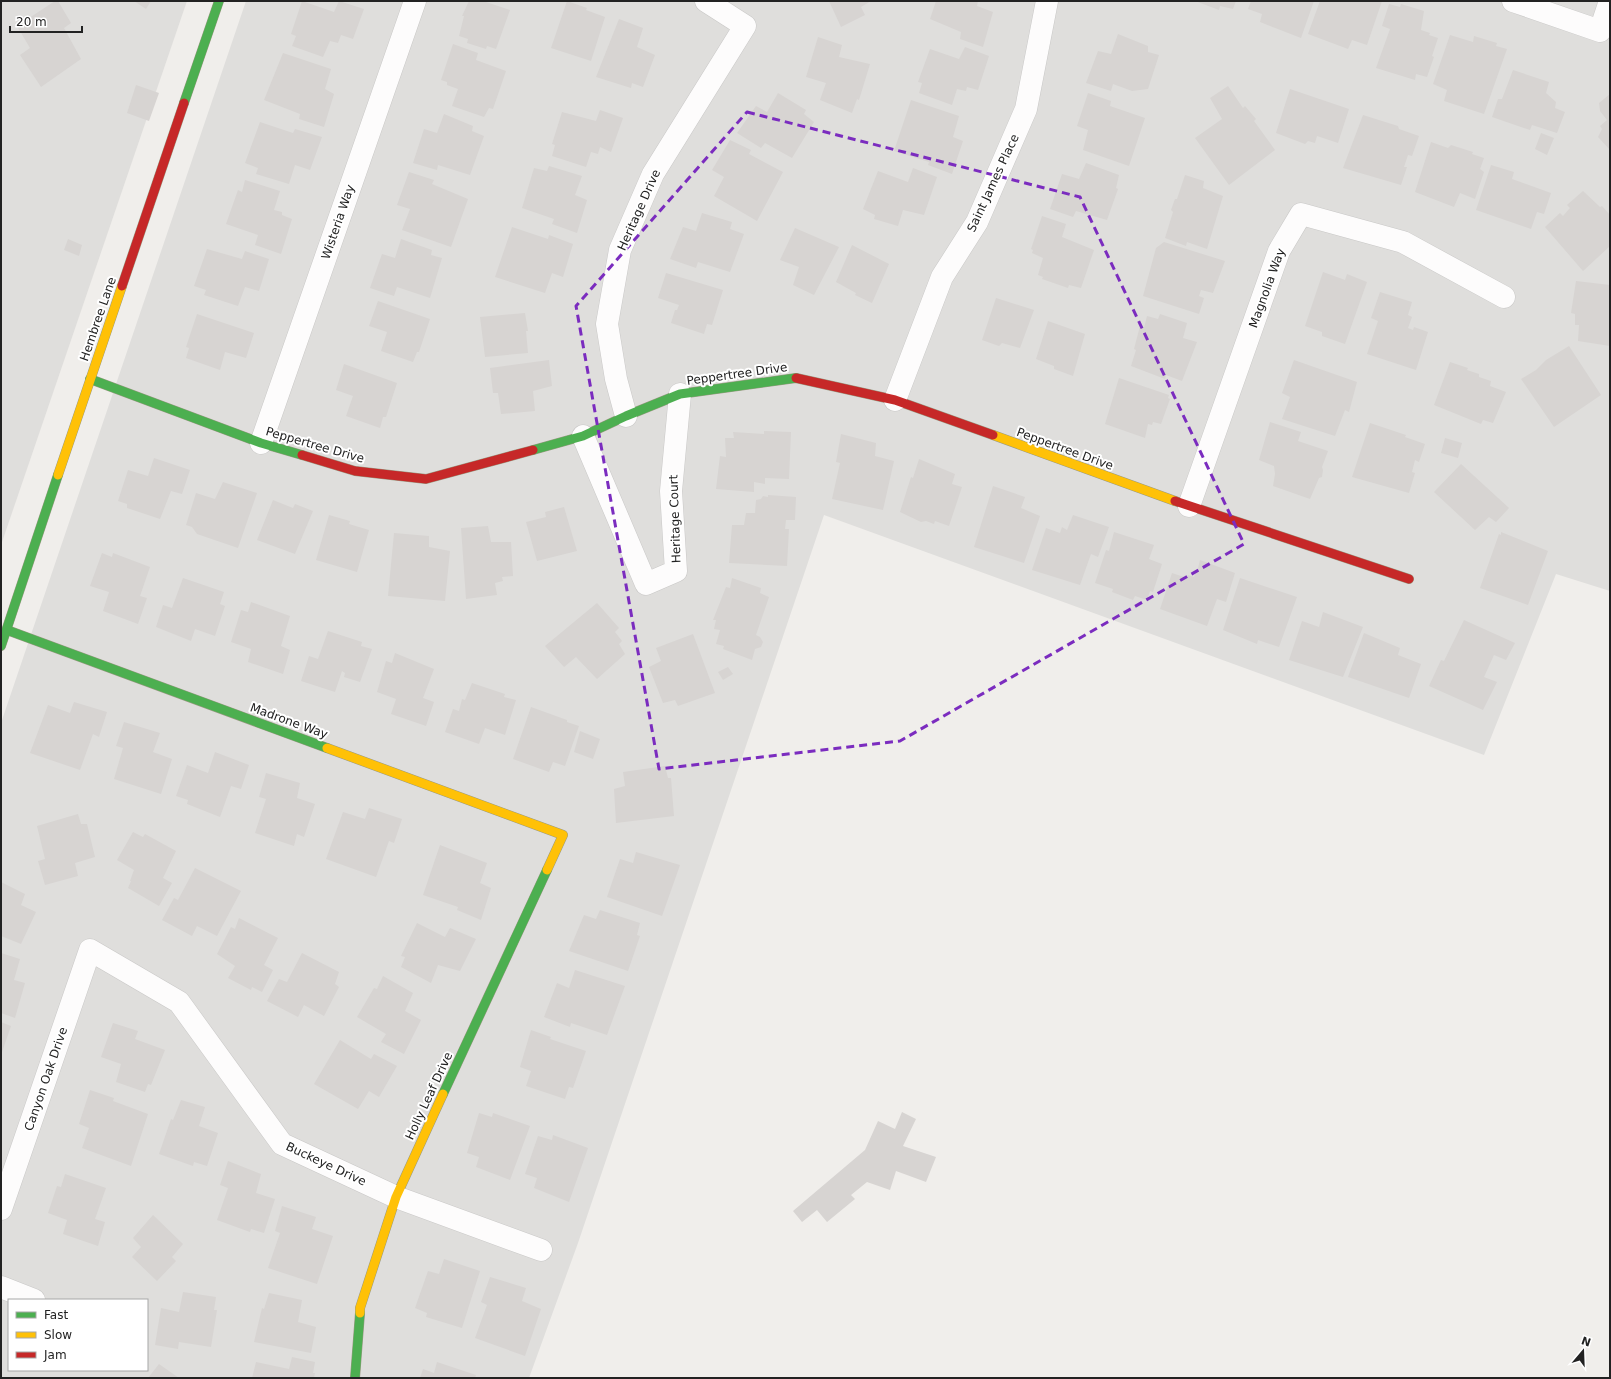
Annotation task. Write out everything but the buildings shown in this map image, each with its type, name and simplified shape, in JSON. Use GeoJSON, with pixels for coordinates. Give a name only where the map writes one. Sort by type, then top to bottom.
{"type":"FeatureCollection","features":[{"type":"Feature","properties":{"kind":"street","name":"Hembree Lane"},"geometry":{"type":"LineString","coordinates":[[1,646],[219,1]]}},
{"type":"Feature","properties":{"kind":"street","name":"Wisteria Way"},"geometry":{"type":"LineString","coordinates":[[261,443],[415,1]]}},
{"type":"Feature","properties":{"kind":"street","name":"Heritage Drive"},"geometry":{"type":"LineString","coordinates":[[626,416],[616,379],[607,324],[620,250],[653,174],[745,26],[706,1]]}},
{"type":"Feature","properties":{"kind":"street","name":"Saint James Place"},"geometry":{"type":"LineString","coordinates":[[895,400],[942,277],[976,222],[1026,109],[1047,1]]}},
{"type":"Feature","properties":{"kind":"street"},"geometry":{"type":"LineString","coordinates":[[1513,1],[1600,31],[1610,1]]}},
{"type":"Feature","properties":{"kind":"street","name":"Magnolia Way"},"geometry":{"type":"LineString","coordinates":[[1189,506],[1279,252],[1301,214],[1403,242],[1504,296]]}},
{"type":"Feature","properties":{"kind":"street","name":"Peppertree Drive"},"geometry":{"type":"LineString","coordinates":[[90,379],[261,443],[355,471],[426,479],[583,436],[626,416],[680,394],[794,378],[895,400],[1189,506],[1409,579]]}},
{"type":"Feature","properties":{"kind":"street","name":"Heritage Court"},"geometry":{"type":"LineString","coordinates":[[583,436],[646,584],[676,571],[671,491],[680,394]]}},
{"type":"Feature","properties":{"kind":"street","name":"Madrone Way"},"geometry":{"type":"LineString","coordinates":[[7,630],[563,835]]}},
{"type":"Feature","properties":{"kind":"street","name":"Holly Leaf Drive"},"geometry":{"type":"LineString","coordinates":[[355,1378],[360,1308],[396,1197],[563,835]]}},
{"type":"Feature","properties":{"kind":"street","name":"Buckeye Drive"},"geometry":{"type":"LineString","coordinates":[[90,950],[179,1002],[282,1144],[396,1197],[540,1250]]}},
{"type":"Feature","properties":{"kind":"street","name":"Canyon Oak Drive"},"geometry":{"type":"LineString","coordinates":[[1,1209],[90,950]]}},
{"type":"Feature","properties":{"kind":"street"},"geometry":{"type":"LineString","coordinates":[[1,1287],[31,1299]]}},
{"type":"Feature","properties":{"kind":"highlighted area"},"geometry":{"type":"Polygon","coordinates":[[[747,112],[1080,197],[1244,544],[900,741],[659,769],[576,306],[747,112]]]}},
{"type":"Feature","properties":{"kind":"shaded area"},"geometry":{"type":"Polygon","coordinates":[[[1,1],[187,1],[1,545],[1,1]]]}},
{"type":"Feature","properties":{"kind":"shaded area"},"geometry":{"type":"Polygon","coordinates":[[[246,1],[1610,1],[1610,591],[1556,574],[1484,755],[824,515],[578,1243],[529,1378],[1,1378],[1,723],[246,1]]]}},
{"type":"Feature","properties":{"kind":"traffic: fast"},"geometry":{"type":"LineString","coordinates":[[184,103],[219,1]]}},
{"type":"Feature","properties":{"kind":"traffic: fast"},"geometry":{"type":"LineString","coordinates":[[533,450],[583,436],[626,416],[680,394],[796,378]]}},
{"type":"Feature","properties":{"kind":"traffic: fast"},"geometry":{"type":"LineString","coordinates":[[90,379],[261,443],[302,455]]}},
{"type":"Feature","properties":{"kind":"traffic: fast"},"geometry":{"type":"LineString","coordinates":[[1,646],[58,475]]}},
{"type":"Feature","properties":{"kind":"traffic: fast"},"geometry":{"type":"LineString","coordinates":[[7,630],[327,748]]}},
{"type":"Feature","properties":{"kind":"traffic: fast"},"geometry":{"type":"LineString","coordinates":[[443,1094],[547,870]]}},
{"type":"Feature","properties":{"kind":"traffic: fast"},"geometry":{"type":"LineString","coordinates":[[355,1378],[360,1313]]}},
{"type":"Feature","properties":{"kind":"traffic: slow"},"geometry":{"type":"LineString","coordinates":[[58,475],[122,286]]}},
{"type":"Feature","properties":{"kind":"traffic: slow"},"geometry":{"type":"LineString","coordinates":[[993,435],[1175,501]]}},
{"type":"Feature","properties":{"kind":"traffic: slow"},"geometry":{"type":"LineString","coordinates":[[327,748],[563,835],[547,870]]}},
{"type":"Feature","properties":{"kind":"traffic: slow"},"geometry":{"type":"LineString","coordinates":[[360,1313],[360,1308],[396,1197],[443,1094]]}},
{"type":"Feature","properties":{"kind":"traffic: jam"},"geometry":{"type":"LineString","coordinates":[[122,286],[184,103]]}},
{"type":"Feature","properties":{"kind":"traffic: jam"},"geometry":{"type":"LineString","coordinates":[[796,378],[895,400],[993,435]]}},
{"type":"Feature","properties":{"kind":"traffic: jam"},"geometry":{"type":"LineString","coordinates":[[302,455],[355,471],[426,479],[533,450]]}},
{"type":"Feature","properties":{"kind":"traffic: jam"},"geometry":{"type":"LineString","coordinates":[[1175,501],[1409,579]]}}]}
